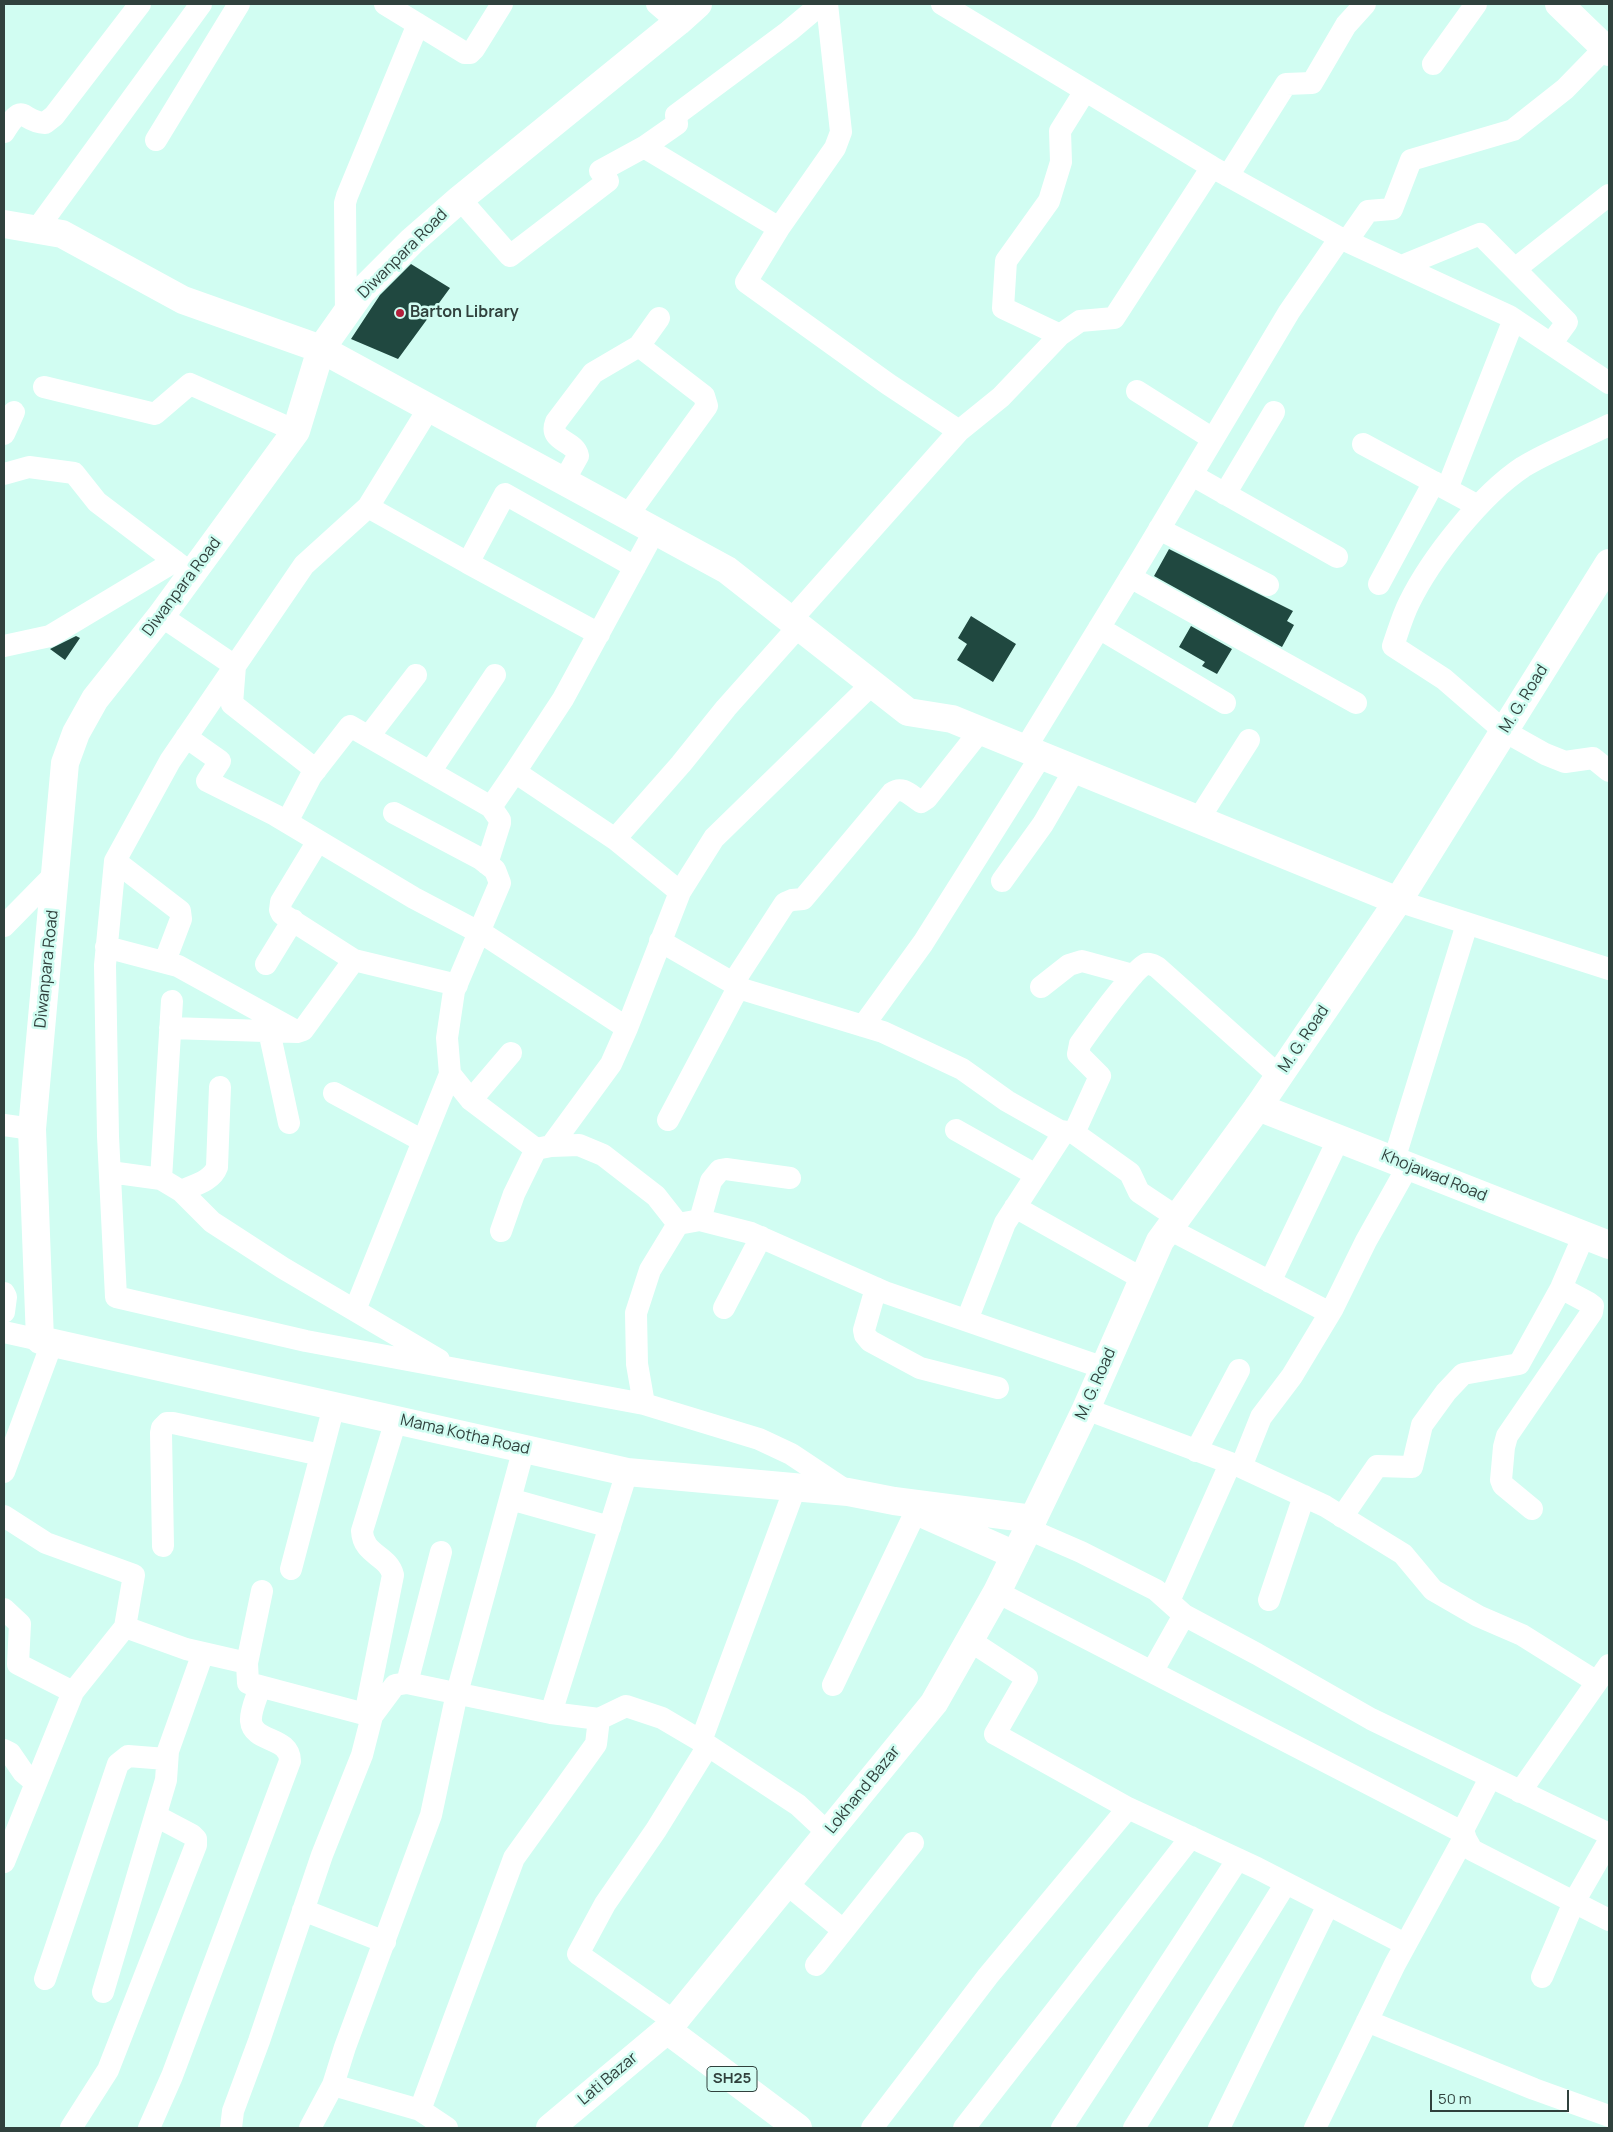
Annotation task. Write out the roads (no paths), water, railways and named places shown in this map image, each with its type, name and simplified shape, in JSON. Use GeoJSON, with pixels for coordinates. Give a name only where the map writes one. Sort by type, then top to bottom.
{"type":"FeatureCollection","features":[{"type":"Feature","properties":{"kind":"street"},"geometry":{"type":"LineString","coordinates":[[4,132],[18,114],[24,114],[38,123],[45,123],[54,116],[140,4]]}},
{"type":"Feature","properties":{"kind":"street"},"geometry":{"type":"LineString","coordinates":[[37,230],[201,4]]}},
{"type":"Feature","properties":{"kind":"street"},"geometry":{"type":"LineString","coordinates":[[156,140],[240,4]]}},
{"type":"Feature","properties":{"kind":"street"},"geometry":{"type":"LineString","coordinates":[[385,4],[413,15],[465,53],[470,53],[502,4]]}},
{"type":"Feature","properties":{"kind":"street"},"geometry":{"type":"LineString","coordinates":[[657,4],[678,22]]}},
{"type":"Feature","properties":{"kind":"street","name":"Diwanpara Road"},"geometry":{"type":"LineString","coordinates":[[46,1341],[32,1128],[65,763],[76,733],[95,699],[161,616],[183,568],[296,431],[321,349],[362,291],[412,241],[460,199],[698,4]]}},
{"type":"Feature","properties":{"kind":"street"},"geometry":{"type":"LineString","coordinates":[[460,199],[510,256],[608,181],[600,170],[644,147],[677,124],[676,115],[789,31],[821,4]]}},
{"type":"Feature","properties":{"kind":"street"},"geometry":{"type":"LineString","coordinates":[[826,4],[840,132],[839,140],[778,228],[746,282],[888,384],[959,432]]}},
{"type":"Feature","properties":{"kind":"street"},"geometry":{"type":"LineString","coordinates":[[942,4],[1220,172],[1343,240],[1514,319],[1609,383]]}},
{"type":"Feature","properties":{"kind":"street"},"geometry":{"type":"LineString","coordinates":[[615,838],[681,764],[795,623],[959,432],[1001,397],[1060,335],[1080,321],[1114,318],[1286,84],[1312,83],[1346,25],[1365,4]]}},
{"type":"Feature","properties":{"kind":"street"},"geometry":{"type":"LineString","coordinates":[[1433,64],[1476,4]]}},
{"type":"Feature","properties":{"kind":"street"},"geometry":{"type":"LineString","coordinates":[[863,1026],[923,943],[1033,752],[1099,628],[1289,312],[1343,240],[1368,211],[1392,210],[1405,172],[1412,160],[1513,130],[1565,89],[1607,50],[1559,4]]}},
{"type":"Feature","properties":{"kind":"street"},"geometry":{"type":"LineString","coordinates":[[346,315],[346,196],[413,15]]}},
{"type":"Feature","properties":{"kind":"street"},"geometry":{"type":"LineString","coordinates":[[1060,335],[1003,308],[1006,261],[1049,201],[1061,162],[1060,131],[1085,91]]}},
{"type":"Feature","properties":{"kind":"street"},"geometry":{"type":"LineString","coordinates":[[644,147],[778,228]]}},
{"type":"Feature","properties":{"kind":"street"},"geometry":{"type":"LineString","coordinates":[[1515,269],[1609,195]]}},
{"type":"Feature","properties":{"kind":"street"},"geometry":{"type":"LineString","coordinates":[[4,224],[62,234],[183,300],[321,349],[727,570],[908,712],[952,719],[1398,901],[1609,969]]}},
{"type":"Feature","properties":{"kind":"street"},"geometry":{"type":"LineString","coordinates":[[1402,266],[1480,234],[1567,322],[1551,344]]}},
{"type":"Feature","properties":{"kind":"street"},"geometry":{"type":"LineString","coordinates":[[564,481],[578,456],[574,448],[557,437],[554,428],[556,422],[592,373],[639,346],[659,318]]}},
{"type":"Feature","properties":{"kind":"street"},"geometry":{"type":"LineString","coordinates":[[1379,584],[1441,486],[1514,319]]}},
{"type":"Feature","properties":{"kind":"street"},"geometry":{"type":"LineString","coordinates":[[628,515],[707,406],[704,396],[639,346]]}},
{"type":"Feature","properties":{"kind":"street"},"geometry":{"type":"LineString","coordinates":[[44,387],[155,414],[190,384],[296,431]]}},
{"type":"Feature","properties":{"kind":"street"},"geometry":{"type":"LineString","coordinates":[[1137,390],[1213,439]]}},
{"type":"Feature","properties":{"kind":"street"},"geometry":{"type":"LineString","coordinates":[[429,408],[368,507],[304,565],[170,761],[114,861],[105,965],[110,1172],[116,1297],[306,1341],[644,1404],[760,1439],[791,1454],[848,1492]]}},
{"type":"Feature","properties":{"kind":"street"},"geometry":{"type":"LineString","coordinates":[[4,434],[14,412]]}},
{"type":"Feature","properties":{"kind":"street"},"geometry":{"type":"LineString","coordinates":[[1225,494],[1274,412]]}},
{"type":"Feature","properties":{"kind":"street"},"geometry":{"type":"LineString","coordinates":[[1609,425],[1525,466],[1503,481],[1478,506],[1428,569],[1408,604],[1393,646],[1444,679],[1504,731],[1545,754],[1564,762],[1594,758],[1609,771]]}},
{"type":"Feature","properties":{"kind":"street"},"geometry":{"type":"LineString","coordinates":[[1363,444],[1478,506]]}},
{"type":"Feature","properties":{"kind":"street"},"geometry":{"type":"LineString","coordinates":[[4,474],[29,467],[74,473],[97,502],[183,568],[50,636],[4,646]]}},
{"type":"Feature","properties":{"kind":"street"},"geometry":{"type":"LineString","coordinates":[[1192,475],[1337,557]]}},
{"type":"Feature","properties":{"kind":"street"},"geometry":{"type":"LineString","coordinates":[[468,563],[505,494],[635,567]]}},
{"type":"Feature","properties":{"kind":"street"},"geometry":{"type":"LineString","coordinates":[[368,507],[598,634]]}},
{"type":"Feature","properties":{"kind":"street"},"geometry":{"type":"LineString","coordinates":[[491,807],[563,699],[655,530]]}},
{"type":"Feature","properties":{"kind":"street"},"geometry":{"type":"LineString","coordinates":[[1159,530],[1268,584]]}},
{"type":"Feature","properties":{"kind":"street","name":"M. G. Road"},"geometry":{"type":"LineString","coordinates":[[1031,1524],[1086,1409],[1160,1241],[1258,1107],[1398,901],[1609,563]]}},
{"type":"Feature","properties":{"kind":"street"},"geometry":{"type":"LineString","coordinates":[[1130,577],[1356,703]]}},
{"type":"Feature","properties":{"kind":"street"},"geometry":{"type":"LineString","coordinates":[[161,616],[235,666]]}},
{"type":"Feature","properties":{"kind":"street"},"geometry":{"type":"LineString","coordinates":[[1099,628],[1225,703]]}},
{"type":"Feature","properties":{"kind":"street"},"geometry":{"type":"LineString","coordinates":[[235,666],[232,704],[316,770]]}},
{"type":"Feature","properties":{"kind":"street"},"geometry":{"type":"LineString","coordinates":[[369,736],[416,675]]}},
{"type":"Feature","properties":{"kind":"street"},"geometry":{"type":"LineString","coordinates":[[430,772],[495,676]]}},
{"type":"Feature","properties":{"kind":"street"},"geometry":{"type":"LineString","coordinates":[[501,1231],[514,1194],[543,1148],[611,1064],[680,892],[714,838],[872,684]]}},
{"type":"Feature","properties":{"kind":"street"},"geometry":{"type":"LineString","coordinates":[[287,822],[316,770],[350,726],[491,807],[500,823],[487,864]]}},
{"type":"Feature","properties":{"kind":"street"},"geometry":{"type":"LineString","coordinates":[[668,1120],[736,984],[785,903],[803,899],[897,789],[905,790],[921,802],[927,798],[980,731]]}},
{"type":"Feature","properties":{"kind":"street"},"geometry":{"type":"LineString","coordinates":[[186,738],[220,762],[207,781],[287,822],[414,898],[480,933],[627,1028]]}},
{"type":"Feature","properties":{"kind":"street"},"geometry":{"type":"LineString","coordinates":[[1198,820],[1250,740]]}},
{"type":"Feature","properties":{"kind":"street"},"geometry":{"type":"LineString","coordinates":[[1002,881],[1043,824],[1075,769]]}},
{"type":"Feature","properties":{"kind":"street"},"geometry":{"type":"LineString","coordinates":[[515,772],[615,838],[680,892]]}},
{"type":"Feature","properties":{"kind":"street"},"geometry":{"type":"LineString","coordinates":[[354,1310],[450,1074],[447,1038],[454,991],[500,883],[495,870],[487,864],[394,813]]}},
{"type":"Feature","properties":{"kind":"street"},"geometry":{"type":"LineString","coordinates":[[318,841],[281,902],[280,910],[354,960],[457,985]]}},
{"type":"Feature","properties":{"kind":"street"},"geometry":{"type":"LineString","coordinates":[[114,861],[180,911],[181,919],[165,961]]}},
{"type":"Feature","properties":{"kind":"street"},"geometry":{"type":"LineString","coordinates":[[4,926],[56,873]]}},
{"type":"Feature","properties":{"kind":"street"},"geometry":{"type":"LineString","coordinates":[[266,964],[293,920]]}},
{"type":"Feature","properties":{"kind":"street"},"geometry":{"type":"LineString","coordinates":[[1152,1672],[1176,1608],[1236,1465],[1261,1418],[1292,1376],[1330,1313],[1366,1241],[1401,1163],[1468,924]]}},
{"type":"Feature","properties":{"kind":"street"},"geometry":{"type":"LineString","coordinates":[[660,942],[745,990],[883,1032],[962,1069],[1007,1101],[1069,1132],[1130,1173],[1139,1192],[1174,1224],[1270,1282],[1330,1313]]}},
{"type":"Feature","properties":{"kind":"street"},"geometry":{"type":"LineString","coordinates":[[106,947],[165,961],[190,971],[297,1032]]}},
{"type":"Feature","properties":{"kind":"street"},"geometry":{"type":"LineString","coordinates":[[170,1028],[297,1032],[306,1028],[354,960]]}},
{"type":"Feature","properties":{"kind":"street"},"geometry":{"type":"LineString","coordinates":[[1041,987],[1069,966],[1082,961],[1133,975]]}},
{"type":"Feature","properties":{"kind":"street"},"geometry":{"type":"LineString","coordinates":[[967,1320],[1000,1234],[1036,1175],[1069,1132],[1100,1076],[1078,1054],[1080,1044],[1133,975],[1144,964],[1151,964],[1157,967],[1279,1076]]}},
{"type":"Feature","properties":{"kind":"street"},"geometry":{"type":"LineString","coordinates":[[161,1179],[172,1001]]}},
{"type":"Feature","properties":{"kind":"street"},"geometry":{"type":"LineString","coordinates":[[268,1031],[289,1123]]}},
{"type":"Feature","properties":{"kind":"street"},"geometry":{"type":"LineString","coordinates":[[471,1100],[511,1053]]}},
{"type":"Feature","properties":{"kind":"street"},"geometry":{"type":"LineString","coordinates":[[450,1074],[471,1100],[543,1148],[579,1145],[603,1155],[689,1222],[761,1237],[876,1288],[1104,1368]]}},
{"type":"Feature","properties":{"kind":"street"},"geometry":{"type":"LineString","coordinates":[[181,1191],[211,1177],[215,1173],[217,1167],[220,1087]]}},
{"type":"Feature","properties":{"kind":"street"},"geometry":{"type":"LineString","coordinates":[[334,1093],[423,1141]]}},
{"type":"Feature","properties":{"kind":"street","name":"Khojawad Road"},"geometry":{"type":"LineString","coordinates":[[1258,1107],[1609,1244]]}},
{"type":"Feature","properties":{"kind":"street"},"geometry":{"type":"LineString","coordinates":[[4,1125],[32,1128]]}},
{"type":"Feature","properties":{"kind":"street"},"geometry":{"type":"LineString","coordinates":[[956,1130],[1036,1175]]}},
{"type":"Feature","properties":{"kind":"street"},"geometry":{"type":"LineString","coordinates":[[1270,1282],[1339,1138]]}},
{"type":"Feature","properties":{"kind":"street"},"geometry":{"type":"LineString","coordinates":[[644,1404],[637,1364],[636,1313],[650,1270],[689,1222],[711,1181],[720,1170],[726,1169],[790,1178]]}},
{"type":"Feature","properties":{"kind":"street"},"geometry":{"type":"LineString","coordinates":[[110,1172],[161,1179],[181,1191],[212,1222],[283,1268],[452,1368]]}},
{"type":"Feature","properties":{"kind":"street"},"geometry":{"type":"LineString","coordinates":[[1015,1207],[1144,1279]]}},
{"type":"Feature","properties":{"kind":"street"},"geometry":{"type":"LineString","coordinates":[[1342,1517],[1377,1466],[1412,1467],[1422,1425],[1446,1392],[1463,1374],[1519,1364],[1561,1288],[1584,1235],[1609,1249]]}},
{"type":"Feature","properties":{"kind":"street"},"geometry":{"type":"LineString","coordinates":[[724,1308],[761,1237]]}},
{"type":"Feature","properties":{"kind":"street"},"geometry":{"type":"LineString","coordinates":[[876,1288],[864,1330],[865,1335],[870,1341],[920,1368],[998,1388]]}},
{"type":"Feature","properties":{"kind":"street"},"geometry":{"type":"LineString","coordinates":[[1532,1510],[1503,1485],[1504,1447],[1507,1436],[1592,1312],[1593,1306],[1561,1288]]}},
{"type":"Feature","properties":{"kind":"street"},"geometry":{"type":"LineString","coordinates":[[4,1293],[6,1297],[4,1312]]}},
{"type":"Feature","properties":{"kind":"street"},"geometry":{"type":"LineString","coordinates":[[4,1332],[46,1341],[4,1472]]}},
{"type":"Feature","properties":{"kind":"street","name":"Mama Kotha Road"},"geometry":{"type":"LineString","coordinates":[[46,1341],[627,1472],[848,1492],[905,1506],[1031,1524]]}},
{"type":"Feature","properties":{"kind":"street"},"geometry":{"type":"LineString","coordinates":[[1196,1451],[1239,1370]]}},
{"type":"Feature","properties":{"kind":"street"},"geometry":{"type":"LineString","coordinates":[[291,1569],[334,1406]]}},
{"type":"Feature","properties":{"kind":"street"},"geometry":{"type":"LineString","coordinates":[[1086,1409],[1236,1465],[1304,1496],[1403,1554],[1433,1590],[1478,1616],[1603,1673],[1520,1792]]}},
{"type":"Feature","properties":{"kind":"street"},"geometry":{"type":"LineString","coordinates":[[231,2128],[233,2111],[259,2041],[322,1855],[362,1755],[393,1575],[391,1568],[367,1547],[362,1540],[362,1531],[396,1420]]}},
{"type":"Feature","properties":{"kind":"street"},"geometry":{"type":"LineString","coordinates":[[163,1546],[161,1433],[162,1428],[167,1423],[321,1455]]}},
{"type":"Feature","properties":{"kind":"street"},"geometry":{"type":"LineString","coordinates":[[310,2128],[333,2085],[344,2047],[385,1942],[431,1815],[457,1693],[524,1448]]}},
{"type":"Feature","properties":{"kind":"street"},"geometry":{"type":"LineString","coordinates":[[551,1712],[627,1472]]}},
{"type":"Feature","properties":{"kind":"street"},"geometry":{"type":"LineString","coordinates":[[671,2025],[578,1954],[605,1904],[656,1830],[704,1744],[795,1488]]}},
{"type":"Feature","properties":{"kind":"street"},"geometry":{"type":"LineString","coordinates":[[1269,1600],[1304,1496]]}},
{"type":"Feature","properties":{"kind":"street"},"geometry":{"type":"LineString","coordinates":[[510,1499],[610,1527]]}},
{"type":"Feature","properties":{"kind":"street"},"geometry":{"type":"LineString","coordinates":[[833,1685],[905,1506]]}},
{"type":"Feature","properties":{"kind":"street","name":"Mama Kotha Road"},"geometry":{"type":"LineString","coordinates":[[905,1506],[1015,1555]]}},
{"type":"Feature","properties":{"kind":"street"},"geometry":{"type":"LineString","coordinates":[[4,1516],[46,1543],[134,1575],[125,1627],[73,1692],[4,1862]]}},
{"type":"Feature","properties":{"kind":"street"},"geometry":{"type":"LineString","coordinates":[[1031,1524],[1156,1590],[1176,1608],[1371,1719],[1609,1834]]}},
{"type":"Feature","properties":{"kind":"street","name":"Lokhand Bazar"},"geometry":{"type":"LineString","coordinates":[[671,2025],[934,1704],[997,1592],[1031,1524]]}},
{"type":"Feature","properties":{"kind":"street"},"geometry":{"type":"LineString","coordinates":[[407,1682],[441,1552]]}},
{"type":"Feature","properties":{"kind":"street"},"geometry":{"type":"LineString","coordinates":[[262,1591],[247,1663],[248,1683],[369,1715]]}},
{"type":"Feature","properties":{"kind":"street"},"geometry":{"type":"LineString","coordinates":[[997,1592],[1463,1834],[1472,1850],[1609,1920]]}},
{"type":"Feature","properties":{"kind":"street"},"geometry":{"type":"LineString","coordinates":[[5,1613],[20,1624],[18,1664],[73,1692]]}},
{"type":"Feature","properties":{"kind":"street"},"geometry":{"type":"LineString","coordinates":[[125,1627],[203,1652],[247,1663]]}},
{"type":"Feature","properties":{"kind":"street"},"geometry":{"type":"LineString","coordinates":[[969,1640],[1027,1678],[995,1734],[1128,1808],[1238,1859],[1406,1944]]}},
{"type":"Feature","properties":{"kind":"street"},"geometry":{"type":"LineString","coordinates":[[103,1992],[166,1780],[166,1759],[203,1652]]}},
{"type":"Feature","properties":{"kind":"street"},"geometry":{"type":"LineString","coordinates":[[369,1715],[395,1685],[407,1682],[551,1712],[599,1719],[626,1706],[662,1718],[704,1744],[798,1805],[828,1833]]}},
{"type":"Feature","properties":{"kind":"street"},"geometry":{"type":"LineString","coordinates":[[149,2128],[172,2076],[290,1761],[290,1754],[287,1748],[256,1732],[251,1725],[250,1719],[260,1687]]}},
{"type":"Feature","properties":{"kind":"street"},"geometry":{"type":"LineString","coordinates":[[420,2110],[514,1858],[596,1744],[599,1719]]}},
{"type":"Feature","properties":{"kind":"street"},"geometry":{"type":"LineString","coordinates":[[4,1750],[10,1753],[22,1772],[36,1783]]}},
{"type":"Feature","properties":{"kind":"street"},"geometry":{"type":"LineString","coordinates":[[45,1979],[118,1764],[128,1756],[166,1759]]}},
{"type":"Feature","properties":{"kind":"street"},"geometry":{"type":"LineString","coordinates":[[1315,2128],[1490,1778]]}},
{"type":"Feature","properties":{"kind":"street"},"geometry":{"type":"LineString","coordinates":[[872,2128],[988,1976],[1128,1808]]}},
{"type":"Feature","properties":{"kind":"street"},"geometry":{"type":"LineString","coordinates":[[71,2128],[108,2070],[196,1844],[196,1839],[192,1835],[156,1816]]}},
{"type":"Feature","properties":{"kind":"street"},"geometry":{"type":"LineString","coordinates":[[964,2128],[1191,1838]]}},
{"type":"Feature","properties":{"kind":"street"},"geometry":{"type":"LineString","coordinates":[[1542,1977],[1574,1902],[1609,1842]]}},
{"type":"Feature","properties":{"kind":"street"},"geometry":{"type":"LineString","coordinates":[[816,1964],[913,1843]]}},
{"type":"Feature","properties":{"kind":"street"},"geometry":{"type":"LineString","coordinates":[[1062,2128],[1238,1859]]}},
{"type":"Feature","properties":{"kind":"street"},"geometry":{"type":"LineString","coordinates":[[1134,2128],[1286,1883]]}},
{"type":"Feature","properties":{"kind":"street"},"geometry":{"type":"LineString","coordinates":[[786,1884],[843,1930]]}},
{"type":"Feature","properties":{"kind":"street"},"geometry":{"type":"LineString","coordinates":[[1219,2128],[1328,1905]]}},
{"type":"Feature","properties":{"kind":"street"},"geometry":{"type":"LineString","coordinates":[[303,1910],[385,1942]]}},
{"type":"Feature","properties":{"kind":"street"},"geometry":{"type":"LineString","coordinates":[[1367,2021],[1534,2089],[1609,2116]]}},
{"type":"Feature","properties":{"kind":"street","name":"Lati Bazar"},"geometry":{"type":"LineString","coordinates":[[550,2128],[671,2025]]}},
{"type":"Feature","properties":{"kind":"street","name":"SH25"},"geometry":{"type":"LineString","coordinates":[[671,2025],[798,2128]]}},
{"type":"Feature","properties":{"kind":"street"},"geometry":{"type":"LineString","coordinates":[[333,2085],[420,2110],[447,2128]]}},
{"type":"Feature","properties":{"kind":"place","name":"Barton Library"},"geometry":{"type":"Point","coordinates":[400,313]}}]}
